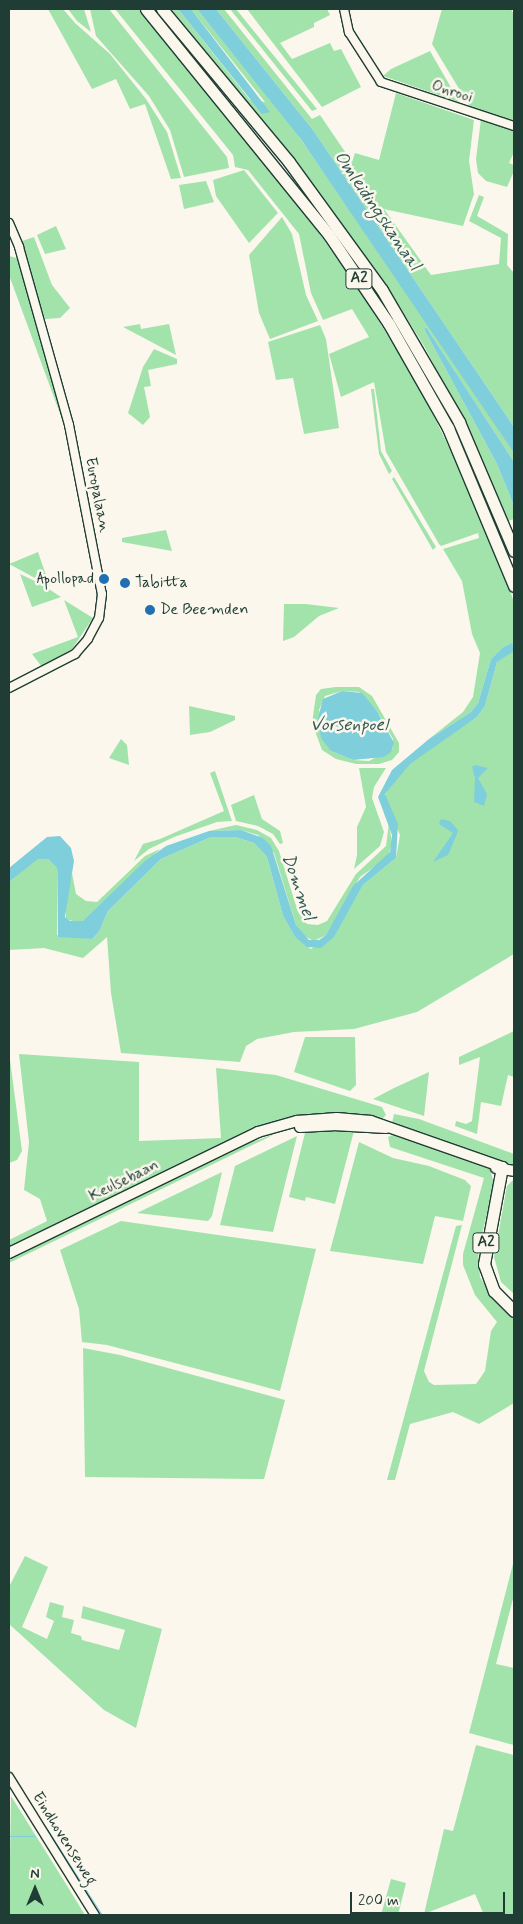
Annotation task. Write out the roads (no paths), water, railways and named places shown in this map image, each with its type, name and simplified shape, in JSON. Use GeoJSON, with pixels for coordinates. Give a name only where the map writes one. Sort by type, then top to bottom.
{"type":"FeatureCollection","features":[{"type":"Feature","properties":{"kind":"highway","name":"A2"},"geometry":{"type":"LineString","coordinates":[[146,9],[329,234],[388,324],[448,428],[514,586]]}},
{"type":"Feature","properties":{"kind":"highway","name":"A2"},"geometry":{"type":"LineString","coordinates":[[162,9],[289,162],[382,290],[459,422],[514,551]]}},
{"type":"Feature","properties":{"kind":"highway","name":"A2"},"geometry":{"type":"LineString","coordinates":[[508,1169],[489,1259],[497,1284],[514,1300]]}},
{"type":"Feature","properties":{"kind":"highway","name":"A2"},"geometry":{"type":"LineString","coordinates":[[508,1169],[484,1264],[492,1287],[514,1311]]}},
{"type":"Feature","properties":{"kind":"main road","name":"Keulsebaan"},"geometry":{"type":"LineString","coordinates":[[9,1253],[252,1137],[318,1125],[386,1128],[508,1169]]}},
{"type":"Feature","properties":{"kind":"street","name":"Onrooi"},"geometry":{"type":"LineString","coordinates":[[344,9],[349,32],[381,82],[514,126]]}},
{"type":"Feature","properties":{"kind":"street","name":"Europalaan"},"geometry":{"type":"LineString","coordinates":[[9,223],[69,425],[102,594],[99,618],[88,639],[75,654],[9,688]]}},
{"type":"Feature","properties":{"kind":"street","name":"Europalaan"},"geometry":{"type":"LineString","coordinates":[[9,233],[23,265]]}},
{"type":"Feature","properties":{"kind":"street","name":"Eindhovenseweg"},"geometry":{"type":"LineString","coordinates":[[9,1777],[95,1915]]}},
{"type":"Feature","properties":{"kind":"water"},"geometry":{"type":"Polygon","coordinates":[[[178,9],[191,9],[270,112],[262,114],[178,9]]]}},
{"type":"Feature","properties":{"kind":"water"},"geometry":{"type":"Polygon","coordinates":[[[197,9],[216,9],[313,130],[514,427],[514,453],[300,138],[197,9]]]}},
{"type":"Feature","properties":{"kind":"water"},"geometry":{"type":"Polygon","coordinates":[[[426,327],[514,462],[514,506],[497,464],[424,329],[426,327]]]}},
{"type":"Feature","properties":{"kind":"water"},"geometry":{"type":"Polygon","coordinates":[[[512,643],[514,651],[497,662],[485,706],[477,717],[410,764],[385,794],[398,824],[396,858],[363,885],[334,937],[321,948],[307,947],[295,937],[283,916],[267,857],[254,843],[235,837],[211,837],[161,859],[108,911],[99,932],[92,939],[58,937],[57,868],[48,859],[38,859],[9,882],[9,868],[47,837],[60,836],[71,848],[74,861],[65,917],[70,921],[83,921],[145,861],[166,846],[209,831],[241,830],[263,838],[271,846],[296,925],[309,940],[319,940],[326,935],[353,886],[390,852],[392,835],[378,797],[392,770],[429,739],[471,712],[478,703],[491,659],[503,647],[512,643]]]}},
{"type":"Feature","properties":{"kind":"water","name":"Vorsenpoel"},"geometry":{"type":"Polygon","coordinates":[[[342,691],[362,693],[377,711],[394,743],[391,752],[384,757],[353,760],[331,751],[321,738],[318,718],[323,699],[342,691]]]}},
{"type":"Feature","properties":{"kind":"water"},"geometry":{"type":"Polygon","coordinates":[[[475,765],[488,768],[478,778],[487,794],[484,806],[474,802],[475,778],[472,767],[475,765]]]}},
{"type":"Feature","properties":{"kind":"water"},"geometry":{"type":"Polygon","coordinates":[[[441,819],[450,821],[458,830],[448,855],[433,862],[453,833],[439,824],[441,819]]]}},
{"type":"Feature","properties":{"kind":"waterway"},"geometry":{"type":"LineString","coordinates":[[47,1829],[102,1915]]}},
{"type":"Feature","properties":{"kind":"waterway"},"geometry":{"type":"LineString","coordinates":[[9,1836],[35,1836]]}},
{"type":"Feature","properties":{"kind":"place","name":"Apollopad"},"geometry":{"type":"Point","coordinates":[104,579]}},
{"type":"Feature","properties":{"kind":"place","name":"Tabitta"},"geometry":{"type":"Point","coordinates":[125,583]}},
{"type":"Feature","properties":{"kind":"place","name":"De Beemden"},"geometry":{"type":"Point","coordinates":[150,610]}},
{"type":"Feature","properties":{"kind":"water label","name":"Omleidingskanaal"},"geometry":{"type":"Point","coordinates":[377,211]}},
{"type":"Feature","properties":{"kind":"water label","name":"Dommel"},"geometry":{"type":"Point","coordinates":[298,887]}}]}
